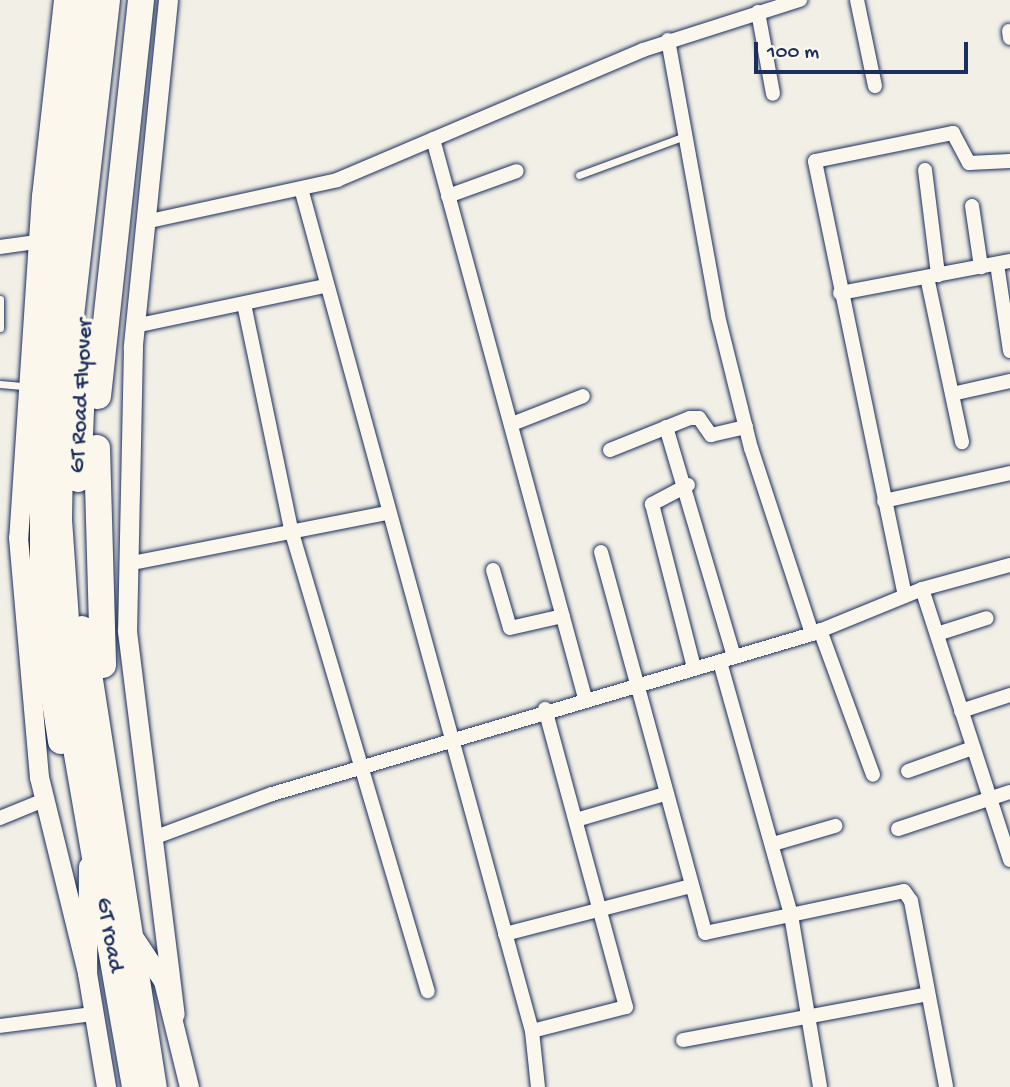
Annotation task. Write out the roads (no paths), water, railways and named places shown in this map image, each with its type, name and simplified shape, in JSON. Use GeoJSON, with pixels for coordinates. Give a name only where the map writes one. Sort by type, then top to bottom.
{"type":"FeatureCollection","features":[{"type":"Feature","properties":{"kind":"highway"},"geometry":{"type":"LineString","coordinates":[[85,0],[43,364],[40,476],[43,625],[56,730],[93,788]]}},
{"type":"Feature","properties":{"kind":"highway","name":"GT Road Flyover"},"geometry":{"type":"LineString","coordinates":[[93,788],[77,516],[80,399],[107,0]]}},
{"type":"Feature","properties":{"kind":"highway","name":"GT Road Flyover"},"geometry":{"type":"LineString","coordinates":[[93,185],[124,0]]}},
{"type":"Feature","properties":{"kind":"highway"},"geometry":{"type":"LineString","coordinates":[[93,788],[98,399],[141,0]]}},
{"type":"Feature","properties":{"kind":"highway","name":"GT road"},"geometry":{"type":"LineString","coordinates":[[93,788],[90,831],[135,1087]]}},
{"type":"Feature","properties":{"kind":"highway","name":"GT road"},"geometry":{"type":"LineString","coordinates":[[93,788],[125,927],[154,1087]]}},
{"type":"Feature","properties":{"kind":"street"},"geometry":{"type":"LineString","coordinates":[[63,0],[37,242],[25,386],[18,537],[27,680],[44,800],[87,973],[106,1087]]}},
{"type":"Feature","properties":{"kind":"street"},"geometry":{"type":"LineString","coordinates":[[168,0],[135,326],[127,631],[175,1014],[189,1087]]}},
{"type":"Feature","properties":{"kind":"street"},"geometry":{"type":"LineString","coordinates":[[145,222],[302,192],[668,40],[800,0]]}},
{"type":"Feature","properties":{"kind":"street"},"geometry":{"type":"LineString","coordinates":[[857,0],[875,86]]}},
{"type":"Feature","properties":{"kind":"street"},"geometry":{"type":"LineString","coordinates":[[758,12],[773,94]]}},
{"type":"Feature","properties":{"kind":"street"},"geometry":{"type":"LineString","coordinates":[[668,40],[685,136],[746,427],[816,632],[873,775]]}},
{"type":"Feature","properties":{"kind":"street"},"geometry":{"type":"LineString","coordinates":[[905,596],[814,168],[819,157],[953,133],[969,163],[1010,161]]}},
{"type":"Feature","properties":{"kind":"street"},"geometry":{"type":"LineString","coordinates":[[433,139],[585,698]]}},
{"type":"Feature","properties":{"kind":"street"},"geometry":{"type":"LineString","coordinates":[[925,170],[932,276],[962,442]]}},
{"type":"Feature","properties":{"kind":"street"},"geometry":{"type":"LineString","coordinates":[[448,196],[517,171]]}},
{"type":"Feature","properties":{"kind":"street"},"geometry":{"type":"LineString","coordinates":[[302,192],[324,286],[532,1031],[538,1087]]}},
{"type":"Feature","properties":{"kind":"street"},"geometry":{"type":"LineString","coordinates":[[972,206],[981,267]]}},
{"type":"Feature","properties":{"kind":"street"},"geometry":{"type":"LineString","coordinates":[[0,247],[37,242]]}},
{"type":"Feature","properties":{"kind":"street"},"geometry":{"type":"LineString","coordinates":[[840,293],[1003,263],[1010,351]]}},
{"type":"Feature","properties":{"kind":"street"},"geometry":{"type":"LineString","coordinates":[[135,326],[324,286]]}},
{"type":"Feature","properties":{"kind":"street"},"geometry":{"type":"LineString","coordinates":[[244,303],[292,533],[364,766],[428,991]]}},
{"type":"Feature","properties":{"kind":"street"},"geometry":{"type":"LineString","coordinates":[[952,394],[1010,382]]}},
{"type":"Feature","properties":{"kind":"street"},"geometry":{"type":"LineString","coordinates":[[512,424],[583,396]]}},
{"type":"Feature","properties":{"kind":"street"},"geometry":{"type":"LineString","coordinates":[[610,450],[696,417],[710,435],[746,427]]}},
{"type":"Feature","properties":{"kind":"street"},"geometry":{"type":"LineString","coordinates":[[666,427],[688,485],[734,657]]}},
{"type":"Feature","properties":{"kind":"street"},"geometry":{"type":"LineString","coordinates":[[884,501],[1010,474]]}},
{"type":"Feature","properties":{"kind":"street"},"geometry":{"type":"LineString","coordinates":[[688,485],[652,504],[694,668]]}},
{"type":"Feature","properties":{"kind":"street"},"geometry":{"type":"LineString","coordinates":[[127,564],[387,513]]}},
{"type":"Feature","properties":{"kind":"street"},"geometry":{"type":"LineString","coordinates":[[601,552],[634,685],[691,886],[708,936],[904,891],[946,1087]]}},
{"type":"Feature","properties":{"kind":"street"},"geometry":{"type":"LineString","coordinates":[[153,838],[364,766],[545,709],[720,662],[816,632],[922,589],[1010,565]]}},
{"type":"Feature","properties":{"kind":"street"},"geometry":{"type":"LineString","coordinates":[[493,570],[510,628],[563,616]]}},
{"type":"Feature","properties":{"kind":"street"},"geometry":{"type":"LineString","coordinates":[[922,589],[1010,860]]}},
{"type":"Feature","properties":{"kind":"street"},"geometry":{"type":"LineString","coordinates":[[937,634],[987,618]]}},
{"type":"Feature","properties":{"kind":"street"},"geometry":{"type":"LineString","coordinates":[[720,662],[791,915],[820,1087]]}},
{"type":"Feature","properties":{"kind":"street"},"geometry":{"type":"LineString","coordinates":[[961,711],[1010,695]]}},
{"type":"Feature","properties":{"kind":"street"},"geometry":{"type":"LineString","coordinates":[[532,1031],[624,1011],[600,907],[545,709]]}},
{"type":"Feature","properties":{"kind":"street"},"geometry":{"type":"LineString","coordinates":[[908,771],[973,748]]}},
{"type":"Feature","properties":{"kind":"street"},"geometry":{"type":"LineString","coordinates":[[898,829],[1010,792]]}},
{"type":"Feature","properties":{"kind":"street"},"geometry":{"type":"LineString","coordinates":[[576,820],[665,794]]}},
{"type":"Feature","properties":{"kind":"street"},"geometry":{"type":"LineString","coordinates":[[0,818],[44,800]]}},
{"type":"Feature","properties":{"kind":"street"},"geometry":{"type":"LineString","coordinates":[[773,844],[835,826]]}},
{"type":"Feature","properties":{"kind":"street"},"geometry":{"type":"LineString","coordinates":[[87,973],[90,831]]}},
{"type":"Feature","properties":{"kind":"street"},"geometry":{"type":"LineString","coordinates":[[505,934],[600,907],[691,886]]}},
{"type":"Feature","properties":{"kind":"street"},"geometry":{"type":"LineString","coordinates":[[125,927],[147,951],[175,1014]]}},
{"type":"Feature","properties":{"kind":"street"},"geometry":{"type":"LineString","coordinates":[[683,1040],[928,995]]}},
{"type":"Feature","properties":{"kind":"street"},"geometry":{"type":"LineString","coordinates":[[0,1026],[93,1014]]}},
{"type":"Feature","properties":{"kind":"lane"},"geometry":{"type":"LineString","coordinates":[[579,175],[685,136]]}},
{"type":"Feature","properties":{"kind":"lane"},"geometry":{"type":"LineString","coordinates":[[0,299],[0,328]]}},
{"type":"Feature","properties":{"kind":"lane"},"geometry":{"type":"LineString","coordinates":[[0,384],[25,386]]}}]}
